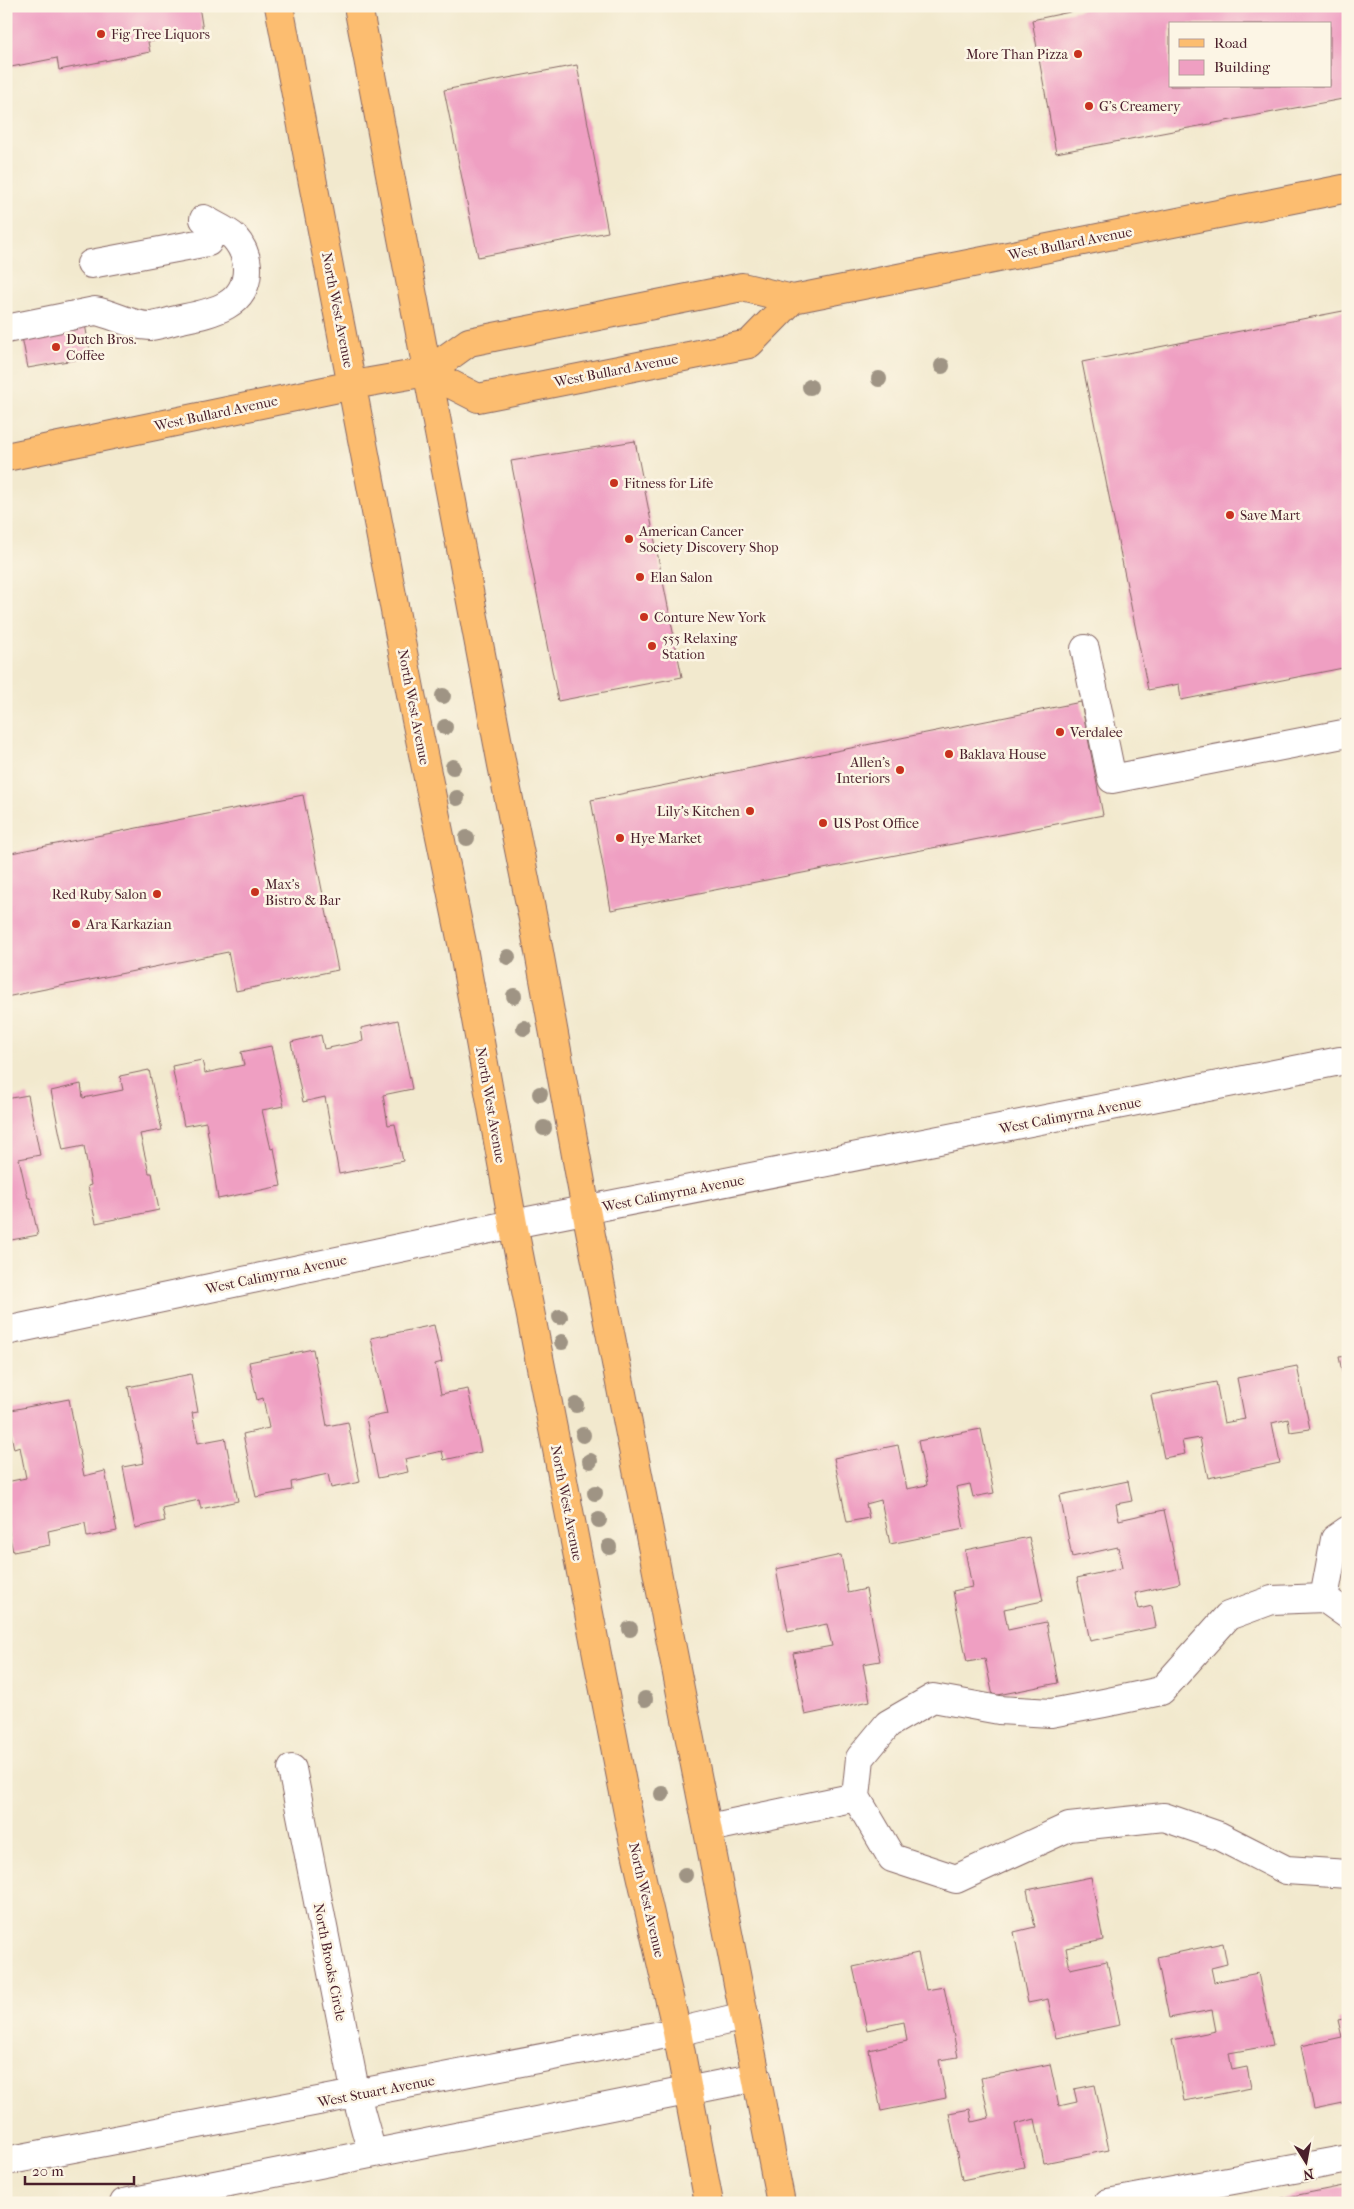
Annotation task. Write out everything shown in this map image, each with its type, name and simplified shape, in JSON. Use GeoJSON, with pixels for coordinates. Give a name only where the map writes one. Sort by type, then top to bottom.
{"type":"FeatureCollection","features":[{"type":"Feature","properties":{"kind":"main road","name":"North West Avenue"},"geometry":{"type":"LineString","coordinates":[[279,6],[415,715],[463,948],[513,1224],[632,1834],[677,2032],[709,2203]]}},
{"type":"Feature","properties":{"kind":"main road"},"geometry":{"type":"LineString","coordinates":[[358,6],[427,372],[534,919],[586,1210],[709,1828],[781,2203]]}},
{"type":"Feature","properties":{"kind":"main road","name":"West Bullard Avenue"},"geometry":{"type":"LineString","coordinates":[[6,457],[353,385],[427,372],[469,342],[742,287],[793,299],[1348,188]]}},
{"type":"Feature","properties":{"kind":"main road","name":"West Bullard Avenue"},"geometry":{"type":"LineString","coordinates":[[427,372],[478,398],[749,344],[793,299]]}},
{"type":"Feature","properties":{"kind":"street"},"geometry":{"type":"LineString","coordinates":[[6,329],[95,311],[109,314],[133,324],[151,326],[221,310],[235,298],[244,286],[246,278],[244,252],[234,237],[206,231],[91,264]]}},
{"type":"Feature","properties":{"kind":"street"},"geometry":{"type":"LineString","coordinates":[[1085,649],[1112,779],[1348,734]]}},
{"type":"Feature","properties":{"kind":"street","name":"West Calimyrna Avenue"},"geometry":{"type":"LineString","coordinates":[[6,1331],[513,1224],[1340,1061]]}},
{"type":"Feature","properties":{"kind":"street"},"geometry":{"type":"LineString","coordinates":[[1324,1598],[1335,1539],[1348,1530]]}},
{"type":"Feature","properties":{"kind":"street"},"geometry":{"type":"LineString","coordinates":[[1348,1615],[1324,1598],[1272,1600],[1228,1616],[1161,1691],[1051,1713],[999,1710],[933,1698],[888,1724],[860,1758],[856,1797],[892,1858],[956,1879],[1068,1827],[1164,1817],[1219,1836],[1286,1870],[1348,1874]]}},
{"type":"Feature","properties":{"kind":"street","name":"North Brooks Circle"},"geometry":{"type":"LineString","coordinates":[[292,1770],[356,2095],[372,2153]]}},
{"type":"Feature","properties":{"kind":"street"},"geometry":{"type":"LineString","coordinates":[[709,1828],[856,1797]]}},
{"type":"Feature","properties":{"kind":"street","name":"West Stuart Avenue"},"geometry":{"type":"LineString","coordinates":[[6,2161],[356,2095],[677,2032],[745,2016]]}},
{"type":"Feature","properties":{"kind":"street"},"geometry":{"type":"LineString","coordinates":[[124,2203],[757,2078]]}},
{"type":"Feature","properties":{"kind":"street"},"geometry":{"type":"LineString","coordinates":[[1108,2203],[1348,2159]]}},
{"type":"Feature","properties":{"kind":"building"},"geometry":{"type":"Polygon","coordinates":[[[6,6],[199,6],[203,31],[148,42],[150,52],[59,70],[57,58],[6,68],[6,6]]]}},
{"type":"Feature","properties":{"kind":"building"},"geometry":{"type":"Polygon","coordinates":[[[1098,6],[1348,6],[1348,98],[1056,153],[1032,20],[1098,6]]]}},
{"type":"Feature","properties":{"kind":"building"},"geometry":{"type":"Polygon","coordinates":[[[577,65],[608,232],[478,257],[444,90],[577,65]]]}},
{"type":"Feature","properties":{"kind":"building","name":"Save Mart"},"geometry":{"type":"Polygon","coordinates":[[[1348,310],[1348,667],[1181,700],[1179,684],[1148,690],[1082,362],[1348,310]]]}},
{"type":"Feature","properties":{"kind":"building","name":"Dutch Bros. Coffee"},"geometry":{"type":"Polygon","coordinates":[[[83,313],[91,357],[28,368],[22,337],[83,313]]]}},
{"type":"Feature","properties":{"kind":"building"},"geometry":{"type":"Polygon","coordinates":[[[635,441],[682,677],[558,701],[511,461],[635,441]]]}},
{"type":"Feature","properties":{"kind":"building"},"geometry":{"type":"Polygon","coordinates":[[[1081,702],[1103,815],[611,910],[591,800],[1081,702]]]}},
{"type":"Feature","properties":{"kind":"building"},"geometry":{"type":"Polygon","coordinates":[[[303,795],[338,970],[236,991],[228,952],[6,997],[6,854],[303,795]]]}},
{"type":"Feature","properties":{"kind":"building"},"geometry":{"type":"Polygon","coordinates":[[[398,1020],[412,1089],[383,1095],[388,1125],[395,1124],[403,1161],[339,1174],[325,1097],[303,1102],[291,1042],[321,1035],[324,1049],[363,1041],[361,1028],[398,1020]]]}},
{"type":"Feature","properties":{"kind":"building"},"geometry":{"type":"Polygon","coordinates":[[[271,1046],[284,1106],[262,1110],[271,1149],[274,1148],[281,1186],[218,1199],[206,1122],[184,1126],[172,1066],[202,1060],[205,1073],[244,1065],[241,1052],[271,1046]]]}},
{"type":"Feature","properties":{"kind":"building"},"geometry":{"type":"Polygon","coordinates":[[[149,1070],[162,1130],[140,1134],[149,1173],[152,1173],[159,1210],[96,1223],[88,1186],[91,1185],[84,1146],[63,1150],[51,1091],[81,1084],[83,1098],[123,1090],[120,1076],[149,1070]]]}},
{"type":"Feature","properties":{"kind":"building"},"geometry":{"type":"Polygon","coordinates":[[[28,1095],[40,1155],[19,1159],[38,1235],[6,1241],[6,1099],[28,1095]]]}},
{"type":"Feature","properties":{"kind":"building"},"geometry":{"type":"Polygon","coordinates":[[[434,1325],[442,1362],[435,1364],[441,1394],[468,1389],[481,1452],[444,1460],[442,1451],[405,1459],[408,1472],[378,1478],[366,1418],[387,1414],[371,1338],[434,1325]]]}},
{"type":"Feature","properties":{"kind":"building"},"geometry":{"type":"Polygon","coordinates":[[[313,1349],[327,1426],[348,1422],[360,1482],[331,1488],[328,1474],[291,1482],[292,1490],[256,1497],[243,1434],[269,1428],[263,1398],[257,1400],[249,1362],[313,1349]]]}},
{"type":"Feature","properties":{"kind":"building"},"geometry":{"type":"Polygon","coordinates":[[[1348,1356],[1348,1395],[1347,1395],[1339,1357],[1348,1356]]]}},
{"type":"Feature","properties":{"kind":"building"},"geometry":{"type":"Polygon","coordinates":[[[1297,1366],[1310,1429],[1290,1432],[1288,1419],[1272,1423],[1280,1463],[1208,1478],[1200,1438],[1182,1441],[1185,1454],[1164,1458],[1151,1395],[1216,1382],[1224,1423],[1245,1419],[1237,1378],[1297,1366]]]}},
{"type":"Feature","properties":{"kind":"building"},"geometry":{"type":"Polygon","coordinates":[[[191,1374],[198,1412],[192,1413],[198,1443],[225,1438],[238,1501],[201,1509],[199,1500],[162,1508],[165,1521],[135,1528],[123,1467],[144,1463],[128,1387],[191,1374]]]}},
{"type":"Feature","properties":{"kind":"building"},"geometry":{"type":"Polygon","coordinates":[[[69,1399],[84,1476],[105,1471],[117,1531],[87,1537],[85,1523],[48,1531],[50,1545],[13,1552],[6,1518],[6,1482],[26,1478],[20,1447],[14,1449],[6,1411],[69,1399]]]}},
{"type":"Feature","properties":{"kind":"building"},"geometry":{"type":"Polygon","coordinates":[[[981,1429],[994,1493],[973,1497],[970,1484],[956,1487],[964,1529],[890,1544],[881,1500],[866,1504],[869,1518],[847,1522],[834,1458],[898,1445],[907,1489],[927,1485],[918,1441],[981,1429]]]}},
{"type":"Feature","properties":{"kind":"building"},"geometry":{"type":"Polygon","coordinates":[[[1128,1481],[1132,1501],[1116,1504],[1119,1520],[1164,1510],[1180,1583],[1135,1593],[1139,1609],[1152,1606],[1156,1627],[1090,1641],[1077,1578],[1122,1568],[1118,1547],[1072,1557],[1060,1495],[1128,1481]]]}},
{"type":"Feature","properties":{"kind":"building"},"geometry":{"type":"Polygon","coordinates":[[[1029,1537],[1043,1601],[1004,1609],[1008,1630],[1046,1622],[1058,1683],[993,1696],[985,1659],[967,1662],[953,1591],[972,1587],[965,1550],[1029,1537]]]}},
{"type":"Feature","properties":{"kind":"building"},"geometry":{"type":"Polygon","coordinates":[[[841,1555],[848,1593],[866,1589],[880,1661],[863,1664],[870,1701],[805,1715],[793,1653],[832,1646],[827,1624],[788,1632],[776,1569],[841,1555]]]}},
{"type":"Feature","properties":{"kind":"building"},"geometry":{"type":"Polygon","coordinates":[[[1091,1877],[1103,1940],[1066,1948],[1070,1969],[1107,1961],[1120,2025],[1056,2038],[1048,1999],[1028,2003],[1014,1932],[1035,1927],[1027,1890],[1091,1877]]]}},
{"type":"Feature","properties":{"kind":"building"},"geometry":{"type":"Polygon","coordinates":[[[1223,1943],[1227,1964],[1211,1968],[1214,1982],[1258,1973],[1273,2045],[1229,2053],[1232,2070],[1247,2067],[1251,2088],[1184,2101],[1172,2040],[1216,2031],[1212,2010],[1169,2018],[1157,1957],[1223,1943]]]}},
{"type":"Feature","properties":{"kind":"building"},"geometry":{"type":"Polygon","coordinates":[[[918,1953],[926,1990],[944,1987],[958,2057],[939,2060],[946,2098],[881,2111],[869,2050],[907,2041],[904,2022],[867,2030],[853,1967],[918,1953]]]}},
{"type":"Feature","properties":{"kind":"building"},"geometry":{"type":"Polygon","coordinates":[[[1348,2018],[1348,2102],[1314,2109],[1301,2046],[1342,2037],[1338,2020],[1348,2018]]]}},
{"type":"Feature","properties":{"kind":"building"},"geometry":{"type":"Polygon","coordinates":[[[1050,2064],[1059,2106],[1077,2102],[1074,2089],[1095,2085],[1109,2150],[1044,2163],[1035,2119],[1015,2124],[1024,2167],[962,2180],[949,2113],[970,2109],[972,2122],[989,2118],[981,2078],[1050,2064]]]}},
{"type":"Feature","properties":{"kind":"building"},"geometry":{"type":"Polygon","coordinates":[[[1348,2185],[1348,2203],[1263,2203],[1263,2202],[1348,2185]]]}},
{"type":"Feature","properties":{"kind":"place","name":"Fig Tree Liquors"},"geometry":{"type":"Point","coordinates":[101,34]}},
{"type":"Feature","properties":{"kind":"place","name":"More Than Pizza"},"geometry":{"type":"Point","coordinates":[1078,54]}},
{"type":"Feature","properties":{"kind":"place","name":"G's Creamery"},"geometry":{"type":"Point","coordinates":[1089,106]}},
{"type":"Feature","properties":{"kind":"place","name":"Dutch Bros. Coffee"},"geometry":{"type":"Point","coordinates":[56,347]}},
{"type":"Feature","properties":{"kind":"place","name":"Fitness for Life"},"geometry":{"type":"Point","coordinates":[614,483]}},
{"type":"Feature","properties":{"kind":"place","name":"Save Mart"},"geometry":{"type":"Point","coordinates":[1230,515]}},
{"type":"Feature","properties":{"kind":"place","name":"American Cancer Society Discovery Shop"},"geometry":{"type":"Point","coordinates":[629,539]}},
{"type":"Feature","properties":{"kind":"place","name":"Elan Salon"},"geometry":{"type":"Point","coordinates":[640,577]}},
{"type":"Feature","properties":{"kind":"place","name":"Conture New York"},"geometry":{"type":"Point","coordinates":[644,617]}},
{"type":"Feature","properties":{"kind":"place","name":"555 Relaxing Station"},"geometry":{"type":"Point","coordinates":[652,646]}},
{"type":"Feature","properties":{"kind":"place","name":"Verdalee"},"geometry":{"type":"Point","coordinates":[1060,732]}},
{"type":"Feature","properties":{"kind":"place","name":"Baklava House"},"geometry":{"type":"Point","coordinates":[949,754]}},
{"type":"Feature","properties":{"kind":"place","name":"Allen's Interiors"},"geometry":{"type":"Point","coordinates":[900,770]}},
{"type":"Feature","properties":{"kind":"place","name":"Lily's Kitchen"},"geometry":{"type":"Point","coordinates":[750,811]}},
{"type":"Feature","properties":{"kind":"place","name":"US Post Office"},"geometry":{"type":"Point","coordinates":[823,823]}},
{"type":"Feature","properties":{"kind":"place","name":"Hye Market"},"geometry":{"type":"Point","coordinates":[620,838]}},
{"type":"Feature","properties":{"kind":"place","name":"Max's Bistro & Bar"},"geometry":{"type":"Point","coordinates":[255,892]}},
{"type":"Feature","properties":{"kind":"place","name":"Red Ruby Salon"},"geometry":{"type":"Point","coordinates":[157,894]}},
{"type":"Feature","properties":{"kind":"place","name":"Ara Karkazian"},"geometry":{"type":"Point","coordinates":[76,924]}}]}
